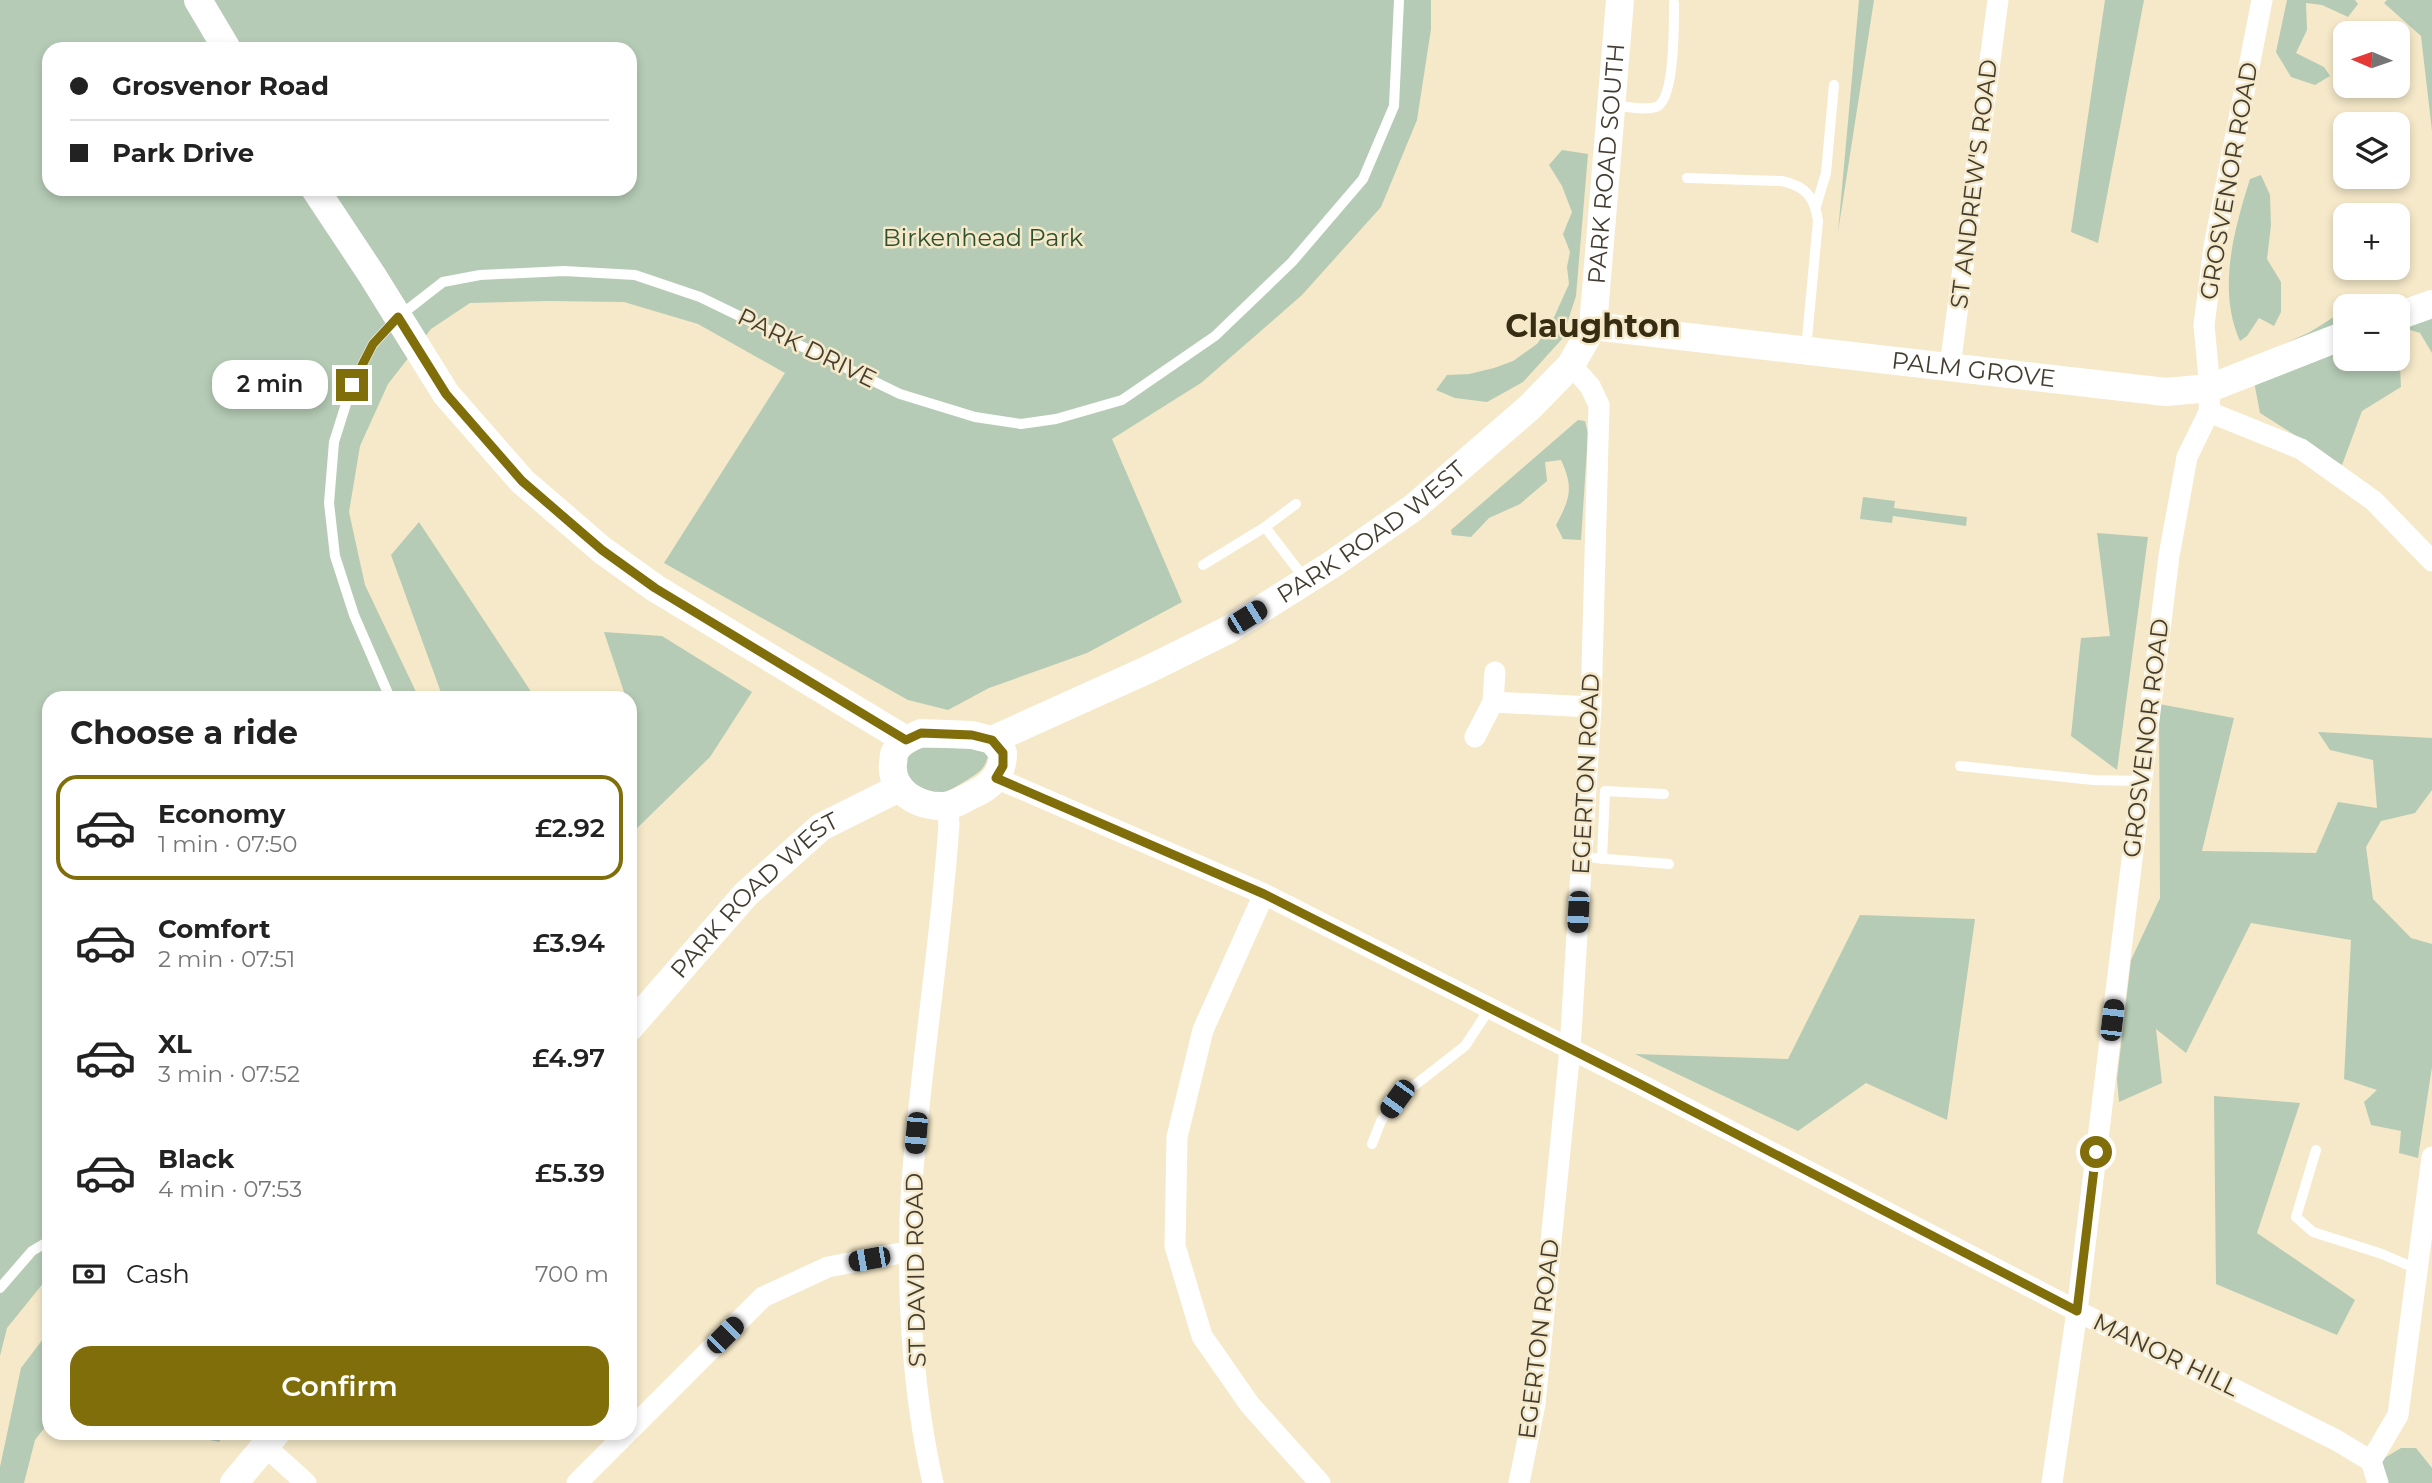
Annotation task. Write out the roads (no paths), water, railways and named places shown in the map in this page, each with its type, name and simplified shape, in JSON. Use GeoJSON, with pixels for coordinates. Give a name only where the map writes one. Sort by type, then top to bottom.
{"type":"FeatureCollection","features":[{"type":"Feature","properties":{"kind":"street"},"geometry":{"type":"LineString","coordinates":[[198,0],[223,42]]}},
{"type":"Feature","properties":{"kind":"street","name":"PARK ROAD SOUTH"},"geometry":{"type":"LineString","coordinates":[[1593,326],[1620,0]]}},
{"type":"Feature","properties":{"kind":"street","name":"ST ANDREW'S ROAD"},"geometry":{"type":"LineString","coordinates":[[1950,367],[1998,0]]}},
{"type":"Feature","properties":{"kind":"street","name":"GROSVENOR ROAD"},"geometry":{"type":"LineString","coordinates":[[2052,1483],[2077,1311],[2169,556],[2187,457],[2210,400],[2204,326],[2214,247],[2262,0]]}},
{"type":"Feature","properties":{"kind":"street"},"geometry":{"type":"LineString","coordinates":[[320,196],[446,394],[513,472],[602,550],[655,588],[906,740]]}},
{"type":"Feature","properties":{"kind":"street"},"geometry":{"type":"LineString","coordinates":[[2410,312],[2432,304]]}},
{"type":"Feature","properties":{"kind":"street","name":"PALM GROVE"},"geometry":{"type":"LineString","coordinates":[[1593,326],[2166,392],[2210,400],[2333,341]]}},
{"type":"Feature","properties":{"kind":"street","name":"PARK ROAD WEST"},"geometry":{"type":"LineString","coordinates":[[992,740],[1228,630],[1307,581],[1413,508],[1530,407],[1571,365],[1593,326]]}},
{"type":"Feature","properties":{"kind":"street","name":"EGERTON ROAD"},"geometry":{"type":"LineString","coordinates":[[1519,1483],[1535,1404],[1592,858],[1591,707],[1599,405],[1590,386],[1571,365]]}},
{"type":"Feature","properties":{"kind":"street"},"geometry":{"type":"LineString","coordinates":[[2210,400],[2301,449],[2374,501],[2432,561]]}},
{"type":"Feature","properties":{"kind":"street"},"geometry":{"type":"LineString","coordinates":[[1475,737],[1493,702],[1495,672]]}},
{"type":"Feature","properties":{"kind":"street"},"geometry":{"type":"LineString","coordinates":[[1493,702],[1591,707]]}},
{"type":"Feature","properties":{"kind":"street"},"geometry":{"type":"LineString","coordinates":[[921,733],[972,735],[992,740],[1003,753],[1003,766],[996,778],[979,792],[947,806],[927,805],[912,799],[899,788],[892,773],[895,751],[906,740],[921,733]]}},
{"type":"Feature","properties":{"kind":"street","name":"MANOR HILL"},"geometry":{"type":"LineString","coordinates":[[996,778],[1264,894],[2077,1311],[2336,1440],[2371,1461]]}},
{"type":"Feature","properties":{"kind":"street","name":"PARK ROAD WEST"},"geometry":{"type":"LineString","coordinates":[[637,1019],[746,894],[821,827],[899,788]]}},
{"type":"Feature","properties":{"kind":"street","name":"ST DAVID ROAD"},"geometry":{"type":"LineString","coordinates":[[933,1483],[916,1364],[911,1185],[921,1080],[940,940],[949,824],[947,806]]}},
{"type":"Feature","properties":{"kind":"street"},"geometry":{"type":"LineString","coordinates":[[1264,894],[1203,1030],[1177,1138],[1175,1246],[1202,1336],[1250,1405],[1320,1483]]}},
{"type":"Feature","properties":{"kind":"street"},"geometry":{"type":"LineString","coordinates":[[2378,1483],[2371,1461],[2398,1415],[2432,1157]]}},
{"type":"Feature","properties":{"kind":"street"},"geometry":{"type":"LineString","coordinates":[[637,1423],[763,1297],[828,1267],[911,1251]]}},
{"type":"Feature","properties":{"kind":"street"},"geometry":{"type":"LineString","coordinates":[[234,1483],[271,1440],[306,1483]]}},
{"type":"Feature","properties":{"kind":"street"},"geometry":{"type":"LineString","coordinates":[[577,1483],[620,1440]]}},
{"type":"Feature","properties":{"kind":"lane","name":"PARK DRIVE"},"geometry":{"type":"LineString","coordinates":[[387,691],[354,615],[335,556],[329,503],[334,442],[352,385],[373,344],[398,317],[443,282],[480,275],[564,271],[635,275],[700,297],[900,394],[975,417],[1021,424],[1056,419],[1122,400],[1214,336],[1292,262],[1363,179],[1395,106],[1399,0]]}},
{"type":"Feature","properties":{"kind":"lane"},"geometry":{"type":"LineString","coordinates":[[1612,105],[1650,108],[1662,103],[1670,75],[1675,3]]}},
{"type":"Feature","properties":{"kind":"lane"},"geometry":{"type":"LineString","coordinates":[[1816,206],[1826,173],[1834,85]]}},
{"type":"Feature","properties":{"kind":"lane"},"geometry":{"type":"LineString","coordinates":[[1687,178],[1782,181],[1797,184],[1810,194],[1816,206],[1818,221],[1805,352]]}},
{"type":"Feature","properties":{"kind":"lane"},"geometry":{"type":"LineString","coordinates":[[1203,565],[1265,527],[1296,504]]}},
{"type":"Feature","properties":{"kind":"lane"},"geometry":{"type":"LineString","coordinates":[[1265,527],[1307,581]]}},
{"type":"Feature","properties":{"kind":"lane"},"geometry":{"type":"LineString","coordinates":[[1959,766],[2093,780],[2141,781]]}},
{"type":"Feature","properties":{"kind":"lane"},"geometry":{"type":"LineString","coordinates":[[1664,794],[1605,791],[1592,858],[1669,864]]}},
{"type":"Feature","properties":{"kind":"lane"},"geometry":{"type":"LineString","coordinates":[[1373,1144],[1381,1121],[1397,1099],[1465,1046],[1490,1008]]}},
{"type":"Feature","properties":{"kind":"lane"},"geometry":{"type":"LineString","coordinates":[[2316,1150],[2296,1217],[2313,1232],[2382,1254],[2417,1269]]}},
{"type":"Feature","properties":{"kind":"lane"},"geometry":{"type":"LineString","coordinates":[[0,1288],[32,1251],[42,1245]]}},
{"type":"Feature","properties":{"kind":"district","name":"Claughton"},"geometry":{"type":"Point","coordinates":[1593,326]}},
{"type":"Feature","properties":{"kind":"park label","name":"Birkenhead Park"},"geometry":{"type":"Point","coordinates":[983,238]}}]}
